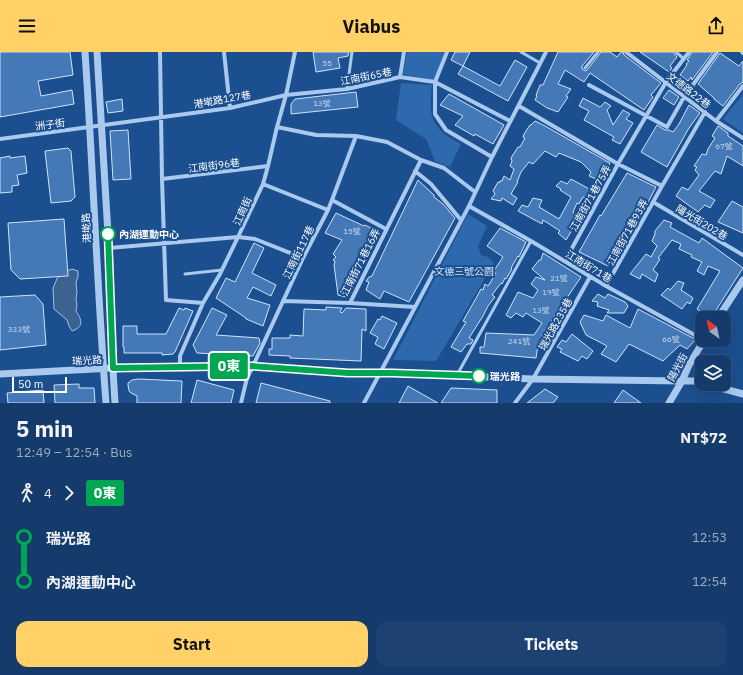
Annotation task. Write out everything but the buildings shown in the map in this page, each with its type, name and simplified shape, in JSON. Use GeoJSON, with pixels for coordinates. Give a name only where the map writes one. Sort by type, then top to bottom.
{"type":"FeatureCollection","features":[{"type":"Feature","properties":{"kind":"street","name":"港墘路"},"geometry":{"type":"LineString","coordinates":[[85,52],[106,403]]}},
{"type":"Feature","properties":{"kind":"street"},"geometry":{"type":"LineString","coordinates":[[97,52],[102,124],[115,403]]}},
{"type":"Feature","properties":{"kind":"street"},"geometry":{"type":"LineString","coordinates":[[160,52],[160,117],[166,300],[203,303]]}},
{"type":"Feature","properties":{"kind":"street"},"geometry":{"type":"LineString","coordinates":[[224,52],[230,108]]}},
{"type":"Feature","properties":{"kind":"street","name":"江南街"},"geometry":{"type":"LineString","coordinates":[[180,367],[180,356],[203,303],[222,270],[263,184],[295,52]]}},
{"type":"Feature","properties":{"kind":"street"},"geometry":{"type":"LineString","coordinates":[[400,77],[404,52]]}},
{"type":"Feature","properties":{"kind":"street"},"geometry":{"type":"LineString","coordinates":[[447,52],[435,82],[435,114],[446,130],[492,157]]}},
{"type":"Feature","properties":{"kind":"street"},"geometry":{"type":"LineString","coordinates":[[364,403],[469,206],[492,157],[546,52]]}},
{"type":"Feature","properties":{"kind":"street","name":"文德路22巷"},"geometry":{"type":"LineString","coordinates":[[626,52],[705,112],[743,138]]}},
{"type":"Feature","properties":{"kind":"street","name":"江南街71巷75弄"},"geometry":{"type":"LineString","coordinates":[[565,261],[618,164],[666,82],[689,52]]}},
{"type":"Feature","properties":{"kind":"street"},"geometry":{"type":"LineString","coordinates":[[589,85],[667,127],[684,96],[717,52]]}},
{"type":"Feature","properties":{"kind":"street","name":"江南街65巷"},"geometry":{"type":"LineString","coordinates":[[286,94],[347,88],[400,77],[435,82],[511,120]]}},
{"type":"Feature","properties":{"kind":"street"},"geometry":{"type":"LineString","coordinates":[[716,120],[743,86]]}},
{"type":"Feature","properties":{"kind":"street","name":"港墘路127巷"},"geometry":{"type":"LineString","coordinates":[[102,124],[230,108],[286,94]]}},
{"type":"Feature","properties":{"kind":"street"},"geometry":{"type":"LineString","coordinates":[[519,106],[618,164],[662,186]]}},
{"type":"Feature","properties":{"kind":"street","name":"江南街71巷93弄"},"geometry":{"type":"LineString","coordinates":[[606,286],[705,112]]}},
{"type":"Feature","properties":{"kind":"street","name":"洲子街"},"geometry":{"type":"LineString","coordinates":[[0,139],[102,124]]}},
{"type":"Feature","properties":{"kind":"street"},"geometry":{"type":"LineString","coordinates":[[278,127],[316,135],[356,136],[387,142],[421,160],[444,168],[475,192]]}},
{"type":"Feature","properties":{"kind":"street","name":"江南街117巷"},"geometry":{"type":"LineString","coordinates":[[241,403],[247,378],[252,366],[303,258],[328,210],[356,136]]}},
{"type":"Feature","properties":{"kind":"street","name":"江南街71巷16弄"},"geometry":{"type":"LineString","coordinates":[[283,301],[350,303],[421,160]]}},
{"type":"Feature","properties":{"kind":"street","name":"江南街96巷"},"geometry":{"type":"LineString","coordinates":[[162,179],[268,166]]}},
{"type":"Feature","properties":{"kind":"street"},"geometry":{"type":"LineString","coordinates":[[415,171],[431,184],[461,220]]}},
{"type":"Feature","properties":{"kind":"street"},"geometry":{"type":"LineString","coordinates":[[263,184],[328,210]]}},
{"type":"Feature","properties":{"kind":"street"},"geometry":{"type":"LineString","coordinates":[[332,200],[386,229]]}},
{"type":"Feature","properties":{"kind":"street","name":"陽光街202巷"},"geometry":{"type":"LineString","coordinates":[[653,202],[743,255]]}},
{"type":"Feature","properties":{"kind":"street","name":"江南街71巷"},"geometry":{"type":"LineString","coordinates":[[469,206],[590,277],[695,336]]}},
{"type":"Feature","properties":{"kind":"street"},"geometry":{"type":"LineString","coordinates":[[108,248],[238,237],[255,239],[303,258]]}},
{"type":"Feature","properties":{"kind":"street","name":"瑞光路235巷"},"geometry":{"type":"LineString","coordinates":[[515,403],[533,378],[590,277]]}},
{"type":"Feature","properties":{"kind":"street"},"geometry":{"type":"LineString","coordinates":[[723,311],[742,285]]}},
{"type":"Feature","properties":{"kind":"street"},"geometry":{"type":"LineString","coordinates":[[350,303],[415,307]]}},
{"type":"Feature","properties":{"kind":"street","name":"陽光街"},"geometry":{"type":"LineString","coordinates":[[668,403],[699,347]]}},
{"type":"Feature","properties":{"kind":"street","name":"瑞光路"},"geometry":{"type":"LineString","coordinates":[[0,374],[113,368],[252,366],[348,373],[695,381]]}},
{"type":"Feature","properties":{"kind":"street"},"geometry":{"type":"LineString","coordinates":[[731,390],[742,392]]}},
{"type":"Feature","properties":{"kind":"lane"},"geometry":{"type":"LineString","coordinates":[[347,88],[352,52]]}},
{"type":"Feature","properties":{"kind":"lane"},"geometry":{"type":"LineString","coordinates":[[521,52],[540,63]]}},
{"type":"Feature","properties":{"kind":"lane"},"geometry":{"type":"LineString","coordinates":[[585,68],[598,52]]}},
{"type":"Feature","properties":{"kind":"lane"},"geometry":{"type":"LineString","coordinates":[[676,52],[684,59]]}},
{"type":"Feature","properties":{"kind":"lane"},"geometry":{"type":"LineString","coordinates":[[457,375],[531,241]]}},
{"type":"Feature","properties":{"kind":"lane"},"geometry":{"type":"LineString","coordinates":[[185,274],[222,270]]}},
{"type":"Feature","properties":{"kind":"green space"},"geometry":{"type":"Polygon","coordinates":[[[407,52],[444,52],[435,81],[403,74],[407,52]]]}},
{"type":"Feature","properties":{"kind":"green space"},"geometry":{"type":"Polygon","coordinates":[[[401,83],[432,85],[431,107],[434,122],[441,131],[461,144],[450,167],[435,161],[426,139],[396,120],[401,83]]]}},
{"type":"Feature","properties":{"kind":"green space"},"geometry":{"type":"Polygon","coordinates":[[[743,94],[743,133],[723,119],[743,94]]]}},
{"type":"Feature","properties":{"kind":"green space","name":"文德三號公園"},"geometry":{"type":"Polygon","coordinates":[[[468,214],[487,226],[478,246],[481,255],[488,257],[494,263],[436,361],[393,360],[468,214]]]}},
{"type":"Feature","properties":{"kind":"shaded area"},"geometry":{"type":"Polygon","coordinates":[[[72,269],[78,271],[76,282],[76,311],[80,317],[81,323],[79,327],[72,331],[67,320],[54,309],[53,288],[59,274],[72,269]]]}},
{"type":"Feature","properties":{"kind":"bus line","name":"0東"},"geometry":{"type":"LineString","coordinates":[[108,234],[113,368],[252,366],[348,373],[479,376]]}},
{"type":"Feature","properties":{"kind":"place","name":"內湖運動中心"},"geometry":{"type":"Point","coordinates":[108,234]}},
{"type":"Feature","properties":{"kind":"place","name":"瑞光路"},"geometry":{"type":"Point","coordinates":[479,376]}}]}
